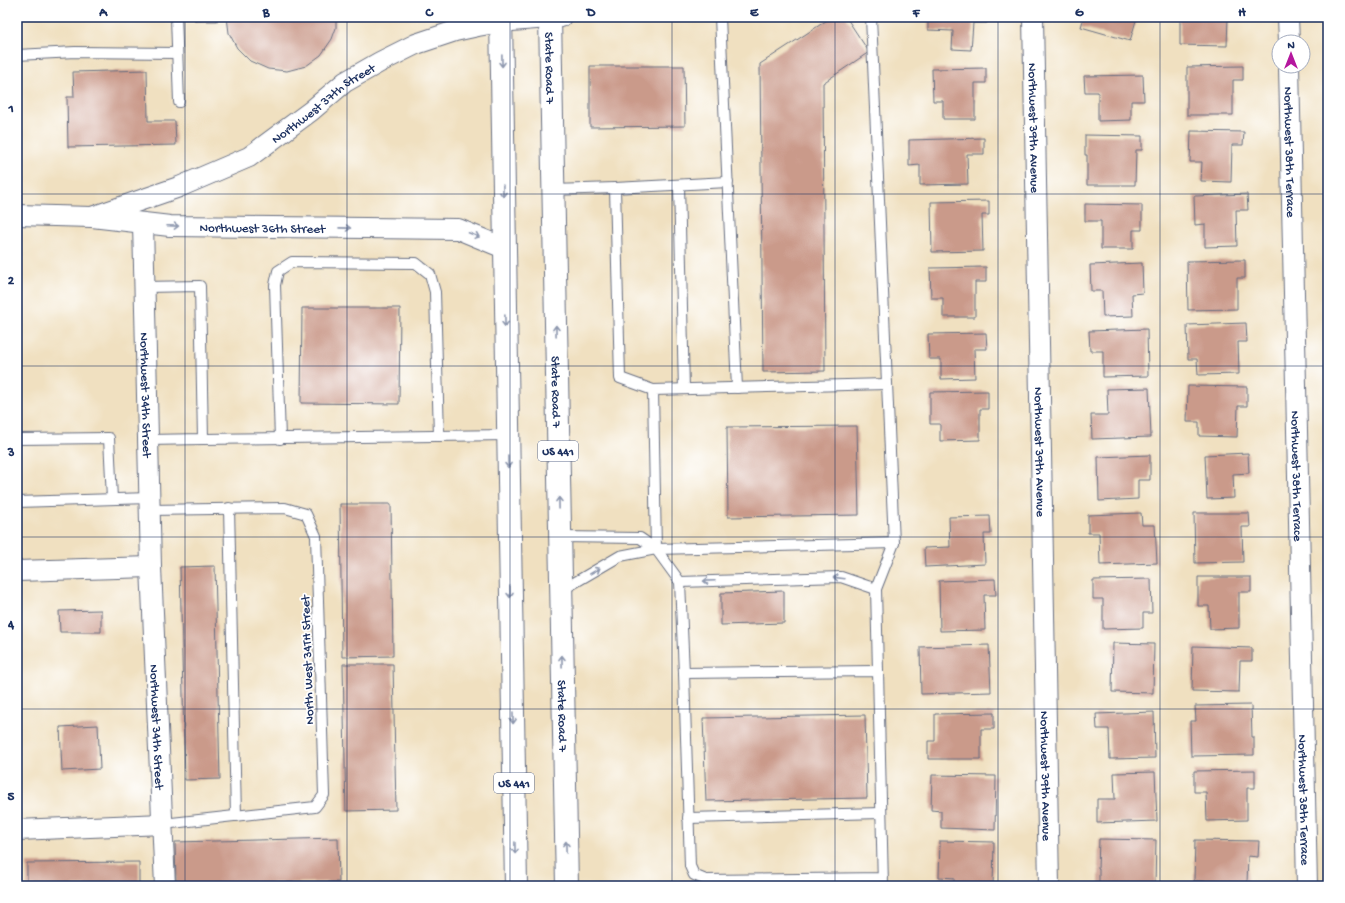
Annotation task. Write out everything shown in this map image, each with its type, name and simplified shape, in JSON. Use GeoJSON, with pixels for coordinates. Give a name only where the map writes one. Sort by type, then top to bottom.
{"type":"FeatureCollection","features":[{"type":"Feature","properties":{"kind":"main road","name":"State Road 7"},"geometry":{"type":"LineString","coordinates":[[553,17],[553,190],[567,886]]}},
{"type":"Feature","properties":{"kind":"main road","name":"US 441"},"geometry":{"type":"LineString","coordinates":[[501,20],[516,886]]}},
{"type":"Feature","properties":{"kind":"street","name":"Northwest 37th Street"},"geometry":{"type":"LineString","coordinates":[[92,217],[179,187],[249,157],[311,111],[345,82],[410,47],[455,31],[501,20],[553,17]]}},
{"type":"Feature","properties":{"kind":"street","name":"Northwest 39th Avenue"},"geometry":{"type":"LineString","coordinates":[[1034,17],[1049,886]]}},
{"type":"Feature","properties":{"kind":"street"},"geometry":{"type":"LineString","coordinates":[[1288,17],[1289,34]]}},
{"type":"Feature","properties":{"kind":"street","name":"Northwest 38th Terrace"},"geometry":{"type":"LineString","coordinates":[[1289,74],[1307,886]]}},
{"type":"Feature","properties":{"kind":"street","name":"Northwest 36th Street"},"geometry":{"type":"LineString","coordinates":[[17,215],[92,217],[170,226],[458,229],[504,248]]}},
{"type":"Feature","properties":{"kind":"street","name":"Northwest 34th Street"},"geometry":{"type":"LineString","coordinates":[[143,223],[151,567],[163,824],[164,886]]}},
{"type":"Feature","properties":{"kind":"street"},"geometry":{"type":"LineString","coordinates":[[17,571],[151,567]]}},
{"type":"Feature","properties":{"kind":"street"},"geometry":{"type":"LineString","coordinates":[[17,830],[163,824]]}},
{"type":"Feature","properties":{"kind":"lane"},"geometry":{"type":"LineString","coordinates":[[176,17],[179,102]]}},
{"type":"Feature","properties":{"kind":"lane"},"geometry":{"type":"LineString","coordinates":[[720,17],[738,388]]}},
{"type":"Feature","properties":{"kind":"lane"},"geometry":{"type":"LineString","coordinates":[[560,537],[640,538],[656,549],[680,582],[690,866],[694,875],[706,880],[883,882],[876,590],[894,543],[871,17]]}},
{"type":"Feature","properties":{"kind":"lane"},"geometry":{"type":"LineString","coordinates":[[17,55],[75,52],[177,54]]}},
{"type":"Feature","properties":{"kind":"lane"},"geometry":{"type":"LineString","coordinates":[[553,190],[728,182]]}},
{"type":"Feature","properties":{"kind":"lane"},"geometry":{"type":"LineString","coordinates":[[679,185],[684,389]]}},
{"type":"Feature","properties":{"kind":"lane"},"geometry":{"type":"LineString","coordinates":[[615,188],[620,378],[653,390],[887,384]]}},
{"type":"Feature","properties":{"kind":"lane"},"geometry":{"type":"LineString","coordinates":[[280,439],[275,285],[278,271],[292,262],[416,263],[430,274],[435,292],[439,436]]}},
{"type":"Feature","properties":{"kind":"lane"},"geometry":{"type":"LineString","coordinates":[[144,287],[200,286],[203,440]]}},
{"type":"Feature","properties":{"kind":"lane"},"geometry":{"type":"LineString","coordinates":[[653,390],[656,549]]}},
{"type":"Feature","properties":{"kind":"lane"},"geometry":{"type":"LineString","coordinates":[[148,440],[508,435]]}},
{"type":"Feature","properties":{"kind":"lane"},"geometry":{"type":"LineString","coordinates":[[17,439],[109,438],[112,499]]}},
{"type":"Feature","properties":{"kind":"lane","name":"North West 34TH Street"},"geometry":{"type":"LineString","coordinates":[[17,502],[112,499],[150,504],[229,508],[286,508],[306,514],[316,536],[324,795],[315,807],[163,824]]}},
{"type":"Feature","properties":{"kind":"lane"},"geometry":{"type":"LineString","coordinates":[[229,508],[236,816]]}},
{"type":"Feature","properties":{"kind":"lane"},"geometry":{"type":"LineString","coordinates":[[561,590],[620,556],[656,549],[894,543]]}},
{"type":"Feature","properties":{"kind":"lane"},"geometry":{"type":"LineString","coordinates":[[680,582],[841,577],[876,590]]}},
{"type":"Feature","properties":{"kind":"lane"},"geometry":{"type":"LineString","coordinates":[[684,673],[878,671]]}},
{"type":"Feature","properties":{"kind":"lane"},"geometry":{"type":"LineString","coordinates":[[688,818],[881,813]]}},
{"type":"Feature","properties":{"kind":"building"},"geometry":{"type":"Polygon","coordinates":[[[195,17],[217,17],[217,21],[195,21],[195,17]]]}},
{"type":"Feature","properties":{"kind":"building"},"geometry":{"type":"Polygon","coordinates":[[[227,17],[336,17],[336,28],[332,39],[321,55],[306,66],[287,71],[268,69],[250,61],[237,48],[229,33],[227,17]]]}},
{"type":"Feature","properties":{"kind":"building"},"geometry":{"type":"Polygon","coordinates":[[[832,17],[846,17],[869,52],[823,83],[825,371],[763,372],[760,64],[832,17]]]}},
{"type":"Feature","properties":{"kind":"building"},"geometry":{"type":"Polygon","coordinates":[[[928,17],[988,17],[987,23],[973,23],[971,50],[952,49],[953,31],[928,30],[928,17]]]}},
{"type":"Feature","properties":{"kind":"building"},"geometry":{"type":"Polygon","coordinates":[[[1084,17],[1137,17],[1130,41],[1081,27],[1084,17]]]}},
{"type":"Feature","properties":{"kind":"building"},"geometry":{"type":"Polygon","coordinates":[[[1180,17],[1228,17],[1227,46],[1180,45],[1180,17]]]}},
{"type":"Feature","properties":{"kind":"building"},"geometry":{"type":"Polygon","coordinates":[[[590,66],[684,66],[685,126],[590,127],[590,66]]]}},
{"type":"Feature","properties":{"kind":"building"},"geometry":{"type":"Polygon","coordinates":[[[1243,66],[1243,80],[1233,80],[1233,115],[1187,115],[1187,67],[1243,66]]]}},
{"type":"Feature","properties":{"kind":"building"},"geometry":{"type":"Polygon","coordinates":[[[986,68],[986,83],[975,83],[975,119],[943,119],[943,101],[933,101],[932,69],[986,68]]]}},
{"type":"Feature","properties":{"kind":"building"},"geometry":{"type":"Polygon","coordinates":[[[147,70],[148,121],[175,121],[176,145],[68,147],[67,97],[74,97],[73,72],[147,70]]]}},
{"type":"Feature","properties":{"kind":"building"},"geometry":{"type":"Polygon","coordinates":[[[1143,75],[1144,101],[1131,101],[1131,120],[1098,121],[1098,92],[1085,92],[1084,76],[1143,75]]]}},
{"type":"Feature","properties":{"kind":"building"},"geometry":{"type":"Polygon","coordinates":[[[1191,131],[1244,132],[1243,145],[1232,145],[1231,182],[1201,181],[1202,162],[1190,162],[1191,131]]]}},
{"type":"Feature","properties":{"kind":"building"},"geometry":{"type":"Polygon","coordinates":[[[1085,135],[1142,136],[1142,150],[1136,150],[1135,185],[1087,185],[1085,135]]]}},
{"type":"Feature","properties":{"kind":"building"},"geometry":{"type":"Polygon","coordinates":[[[984,138],[984,154],[967,154],[968,184],[920,185],[920,165],[909,166],[909,140],[984,138]]]}},
{"type":"Feature","properties":{"kind":"building"},"geometry":{"type":"Polygon","coordinates":[[[1247,194],[1248,210],[1236,210],[1237,246],[1205,247],[1205,224],[1195,225],[1194,196],[1247,194]]]}},
{"type":"Feature","properties":{"kind":"building"},"geometry":{"type":"Polygon","coordinates":[[[989,201],[989,215],[982,215],[983,251],[932,252],[931,202],[989,201]]]}},
{"type":"Feature","properties":{"kind":"building"},"geometry":{"type":"Polygon","coordinates":[[[1085,204],[1142,205],[1142,230],[1133,230],[1133,249],[1101,249],[1101,221],[1085,221],[1085,204]]]}},
{"type":"Feature","properties":{"kind":"building"},"geometry":{"type":"Polygon","coordinates":[[[1245,260],[1245,278],[1237,278],[1237,309],[1188,310],[1187,261],[1245,260]]]}},
{"type":"Feature","properties":{"kind":"building"},"geometry":{"type":"Polygon","coordinates":[[[1142,263],[1143,293],[1132,294],[1133,316],[1103,317],[1102,291],[1091,291],[1090,265],[1142,263]]]}},
{"type":"Feature","properties":{"kind":"building"},"geometry":{"type":"Polygon","coordinates":[[[986,267],[986,282],[975,282],[975,317],[943,317],[943,298],[931,298],[930,268],[986,267]]]}},
{"type":"Feature","properties":{"kind":"building"},"geometry":{"type":"Polygon","coordinates":[[[302,308],[400,308],[399,404],[301,403],[302,308]]]}},
{"type":"Feature","properties":{"kind":"building"},"geometry":{"type":"Polygon","coordinates":[[[1246,323],[1247,342],[1238,342],[1239,374],[1198,375],[1197,359],[1188,359],[1187,325],[1246,323]]]}},
{"type":"Feature","properties":{"kind":"building"},"geometry":{"type":"Polygon","coordinates":[[[1147,329],[1148,376],[1103,377],[1103,351],[1090,351],[1089,331],[1147,329]]]}},
{"type":"Feature","properties":{"kind":"building"},"geometry":{"type":"Polygon","coordinates":[[[986,333],[987,349],[974,349],[975,378],[941,379],[941,359],[929,359],[928,334],[986,333]]]}},
{"type":"Feature","properties":{"kind":"building"},"geometry":{"type":"Polygon","coordinates":[[[1188,386],[1247,387],[1247,406],[1238,406],[1237,437],[1199,436],[1199,422],[1187,422],[1188,386]]]}},
{"type":"Feature","properties":{"kind":"building"},"geometry":{"type":"Polygon","coordinates":[[[1149,388],[1151,437],[1092,439],[1091,415],[1108,415],[1107,389],[1149,388]]]}},
{"type":"Feature","properties":{"kind":"building"},"geometry":{"type":"Polygon","coordinates":[[[988,391],[988,409],[980,409],[980,440],[940,441],[940,424],[930,424],[930,392],[988,391]]]}},
{"type":"Feature","properties":{"kind":"building"},"geometry":{"type":"Polygon","coordinates":[[[857,426],[859,515],[728,517],[727,427],[857,426]]]}},
{"type":"Feature","properties":{"kind":"building"},"geometry":{"type":"Polygon","coordinates":[[[1248,453],[1249,473],[1233,474],[1234,498],[1207,499],[1205,455],[1248,453]]]}},
{"type":"Feature","properties":{"kind":"building"},"geometry":{"type":"Polygon","coordinates":[[[1150,455],[1150,480],[1138,480],[1138,499],[1099,501],[1098,457],[1150,455]]]}},
{"type":"Feature","properties":{"kind":"building"},"geometry":{"type":"Polygon","coordinates":[[[340,504],[391,504],[393,656],[342,657],[340,504]]]}},
{"type":"Feature","properties":{"kind":"building"},"geometry":{"type":"Polygon","coordinates":[[[1141,513],[1142,525],[1155,525],[1157,563],[1100,565],[1099,533],[1088,533],[1088,515],[1141,513]]]}},
{"type":"Feature","properties":{"kind":"building"},"geometry":{"type":"Polygon","coordinates":[[[1194,513],[1249,513],[1250,527],[1242,527],[1243,562],[1195,563],[1194,513]]]}},
{"type":"Feature","properties":{"kind":"building"},"geometry":{"type":"Polygon","coordinates":[[[990,516],[991,534],[984,534],[985,564],[925,567],[924,548],[950,547],[949,517],[990,516]]]}},
{"type":"Feature","properties":{"kind":"building"},"geometry":{"type":"Polygon","coordinates":[[[215,566],[220,779],[185,780],[180,567],[215,566]]]}},
{"type":"Feature","properties":{"kind":"building"},"geometry":{"type":"Polygon","coordinates":[[[1198,577],[1251,577],[1251,592],[1239,592],[1239,628],[1210,629],[1209,606],[1198,606],[1198,577]]]}},
{"type":"Feature","properties":{"kind":"building"},"geometry":{"type":"Polygon","coordinates":[[[995,579],[996,595],[984,595],[985,630],[940,631],[939,581],[995,579]]]}},
{"type":"Feature","properties":{"kind":"building"},"geometry":{"type":"Polygon","coordinates":[[[1151,579],[1152,613],[1143,613],[1143,628],[1103,629],[1103,599],[1093,599],[1093,580],[1151,579]]]}},
{"type":"Feature","properties":{"kind":"building"},"geometry":{"type":"Polygon","coordinates":[[[784,591],[784,623],[721,625],[721,593],[784,591]]]}},
{"type":"Feature","properties":{"kind":"building"},"geometry":{"type":"Polygon","coordinates":[[[101,610],[101,632],[60,632],[59,611],[101,610]]]}},
{"type":"Feature","properties":{"kind":"building"},"geometry":{"type":"Polygon","coordinates":[[[1113,643],[1154,644],[1153,693],[1112,692],[1113,643]]]}},
{"type":"Feature","properties":{"kind":"building"},"geometry":{"type":"Polygon","coordinates":[[[989,645],[991,692],[921,694],[920,647],[989,645]]]}},
{"type":"Feature","properties":{"kind":"building"},"geometry":{"type":"Polygon","coordinates":[[[1193,646],[1252,648],[1252,661],[1240,661],[1239,692],[1192,691],[1193,646]]]}},
{"type":"Feature","properties":{"kind":"building"},"geometry":{"type":"Polygon","coordinates":[[[343,664],[393,664],[396,810],[346,811],[343,664]]]}},
{"type":"Feature","properties":{"kind":"building"},"geometry":{"type":"Polygon","coordinates":[[[1251,705],[1254,755],[1191,756],[1190,721],[1196,721],[1195,706],[1251,705]]]}},
{"type":"Feature","properties":{"kind":"building"},"geometry":{"type":"Polygon","coordinates":[[[1154,712],[1155,758],[1110,759],[1109,729],[1097,729],[1096,714],[1154,712]]]}},
{"type":"Feature","properties":{"kind":"building"},"geometry":{"type":"Polygon","coordinates":[[[994,713],[994,729],[981,729],[981,759],[928,759],[928,741],[935,741],[935,714],[994,713]]]}},
{"type":"Feature","properties":{"kind":"building"},"geometry":{"type":"Polygon","coordinates":[[[865,715],[867,798],[706,801],[703,718],[865,715]]]}},
{"type":"Feature","properties":{"kind":"building"},"geometry":{"type":"Polygon","coordinates":[[[98,725],[100,769],[62,771],[60,727],[98,725]]]}},
{"type":"Feature","properties":{"kind":"building"},"geometry":{"type":"Polygon","coordinates":[[[1255,770],[1255,788],[1247,788],[1247,820],[1207,821],[1206,792],[1194,792],[1194,771],[1255,770]]]}},
{"type":"Feature","properties":{"kind":"building"},"geometry":{"type":"Polygon","coordinates":[[[1155,772],[1157,821],[1097,823],[1097,799],[1115,799],[1114,773],[1155,772]]]}},
{"type":"Feature","properties":{"kind":"building"},"geometry":{"type":"Polygon","coordinates":[[[932,775],[996,776],[995,830],[941,828],[941,811],[931,810],[932,775]]]}},
{"type":"Feature","properties":{"kind":"building"},"geometry":{"type":"Polygon","coordinates":[[[338,838],[339,882],[176,885],[175,842],[338,838]]]}},
{"type":"Feature","properties":{"kind":"building"},"geometry":{"type":"Polygon","coordinates":[[[1099,839],[1156,840],[1155,886],[1099,886],[1099,839]]]}},
{"type":"Feature","properties":{"kind":"building"},"geometry":{"type":"Polygon","coordinates":[[[1195,840],[1259,841],[1258,857],[1248,856],[1247,883],[1194,881],[1195,840]]]}},
{"type":"Feature","properties":{"kind":"building"},"geometry":{"type":"Polygon","coordinates":[[[940,841],[994,842],[993,886],[954,886],[954,878],[939,877],[940,841]]]}},
{"type":"Feature","properties":{"kind":"building"},"geometry":{"type":"Polygon","coordinates":[[[139,862],[139,886],[27,886],[27,863],[139,862]]]}}]}
